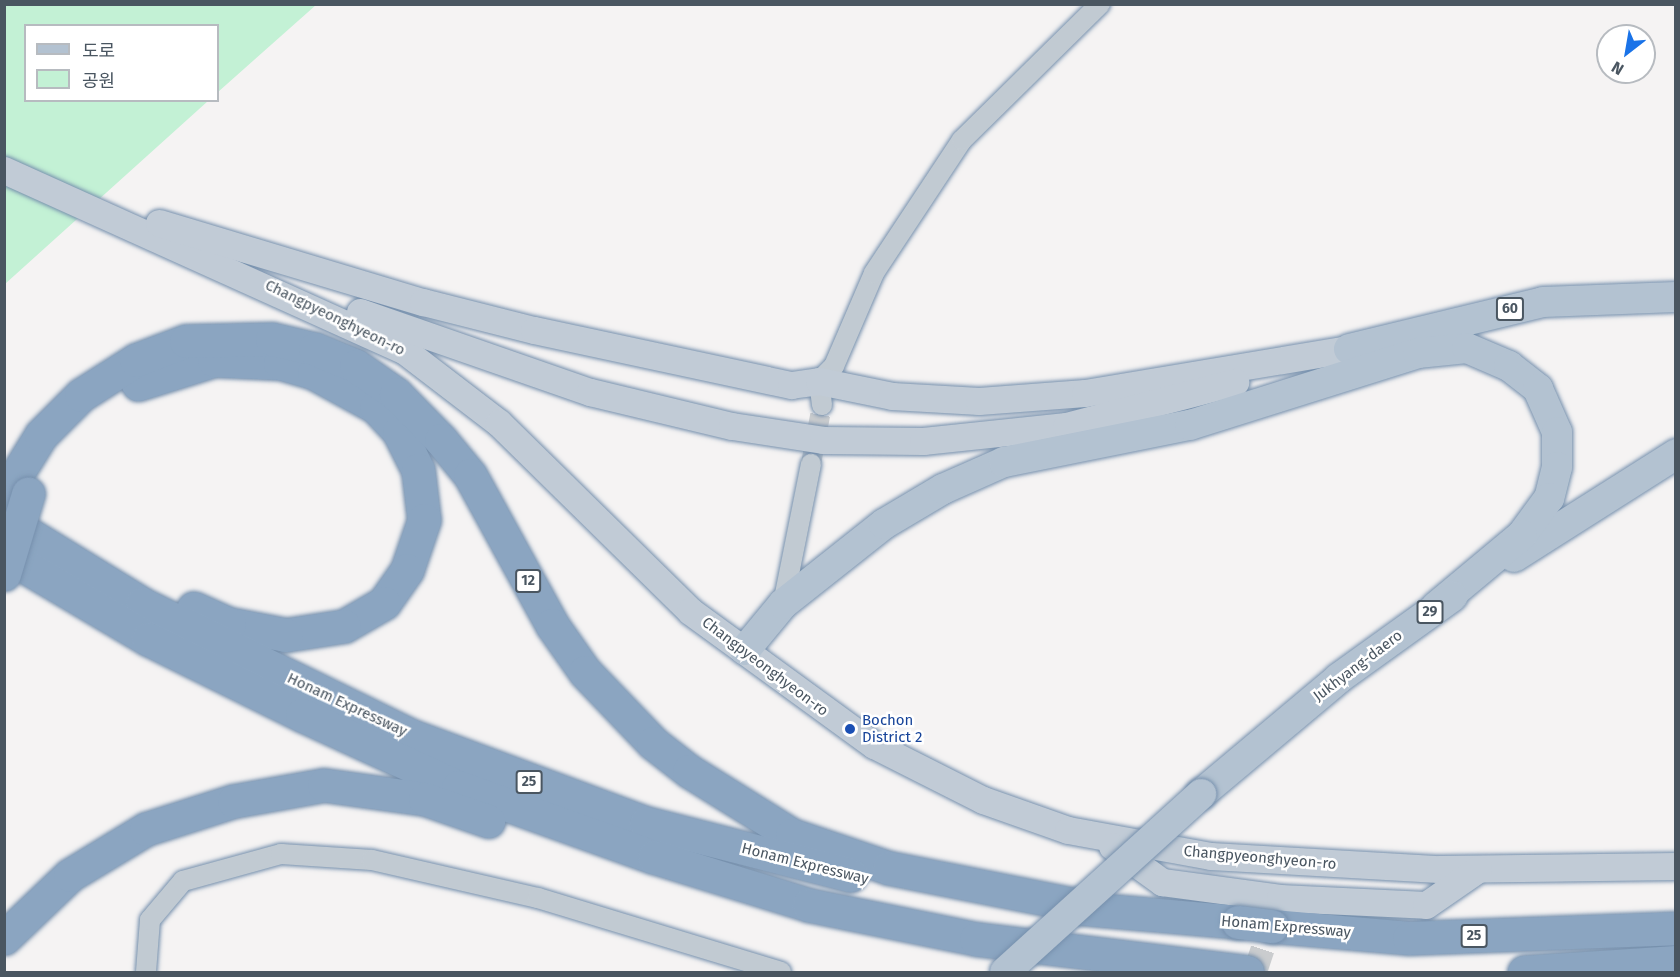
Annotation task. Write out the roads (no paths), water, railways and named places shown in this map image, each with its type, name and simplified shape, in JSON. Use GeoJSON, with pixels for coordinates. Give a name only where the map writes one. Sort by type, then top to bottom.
{"type":"FeatureCollection","features":[{"type":"Feature","properties":{"kind":"highway","name":"12"},"geometry":{"type":"LineString","coordinates":[[11,494],[41,435],[81,395],[136,360],[186,341],[234,338],[315,349],[356,366],[396,394],[441,440],[470,475],[552,625],[585,672],[652,743],[689,771],[792,835],[889,868],[1101,910]]}},
{"type":"Feature","properties":{"kind":"highway"},"geometry":{"type":"LineString","coordinates":[[4,574],[11,494],[88,417],[147,379],[214,360],[280,363],[345,388],[376,407],[399,432],[418,470],[424,520],[407,570],[384,603],[344,626],[286,635],[229,624],[139,583],[11,494]]}},
{"type":"Feature","properties":{"kind":"highway","name":"Honam Expressway"},"geometry":{"type":"LineString","coordinates":[[4,519],[142,604],[231,650],[502,774],[646,823],[896,887],[1006,904],[1101,910],[1409,938],[1676,928]]}},
{"type":"Feature","properties":{"kind":"highway","name":"Honam Expressway"},"geometry":{"type":"LineString","coordinates":[[4,554],[148,639],[302,715],[458,787],[654,857],[809,906],[976,939],[1239,971]]}},
{"type":"Feature","properties":{"kind":"highway"},"geometry":{"type":"LineString","coordinates":[[4,938],[70,875],[146,829],[234,801],[324,785],[425,800],[548,841],[654,857]]}},
{"type":"Feature","properties":{"kind":"highway"},"geometry":{"type":"LineString","coordinates":[[1524,972],[1676,962]]}},
{"type":"Feature","properties":{"kind":"main road","name":"Changpyeonghyeon-ro"},"geometry":{"type":"LineString","coordinates":[[4,170],[300,299],[405,351],[499,423],[690,611],[874,745],[983,800],[1097,835],[1211,856],[1291,864],[1478,869],[1676,866]]}},
{"type":"Feature","properties":{"kind":"main road"},"geometry":{"type":"LineString","coordinates":[[80,202],[534,330],[820,393],[979,401],[1085,393],[1349,350]]}},
{"type":"Feature","properties":{"kind":"main road","name":"60"},"geometry":{"type":"LineString","coordinates":[[300,299],[354,310],[590,392],[732,426],[823,440],[923,441],[1066,426],[1349,350],[1543,302],[1676,297]]}},
{"type":"Feature","properties":{"kind":"main road"},"geometry":{"type":"LineString","coordinates":[[745,650],[783,604],[884,524],[943,489],[1004,462],[1190,425],[1418,353],[1467,348],[1509,366],[1538,389],[1557,432],[1557,467],[1549,498],[1522,535],[1436,607]]}},
{"type":"Feature","properties":{"kind":"main road","name":"Jukhyang-daero"},"geometry":{"type":"LineString","coordinates":[[1005,972],[1202,794],[1339,678],[1436,607],[1676,454]]}},
{"type":"Feature","properties":{"kind":"main road"},"geometry":{"type":"LineString","coordinates":[[1097,835],[1162,882],[1280,898],[1426,905],[1478,869]]}},
{"type":"Feature","properties":{"kind":"street"},"geometry":{"type":"LineString","coordinates":[[820,393],[874,273],[962,140],[1100,4]]}},
{"type":"Feature","properties":{"kind":"street"},"geometry":{"type":"LineString","coordinates":[[783,604],[812,464]]}},
{"type":"Feature","properties":{"kind":"street"},"geometry":{"type":"LineString","coordinates":[[146,972],[150,920],[183,881],[281,854],[372,860],[538,898],[720,963],[781,972]]}},
{"type":"Feature","properties":{"kind":"tunnel"},"geometry":{"type":"LineString","coordinates":[[811,464],[822,405]]}},
{"type":"Feature","properties":{"kind":"tunnel"},"geometry":{"type":"LineString","coordinates":[[1255,972],[1275,912]]}},
{"type":"Feature","properties":{"kind":"place","name":"Bochon District 2"},"geometry":{"type":"Point","coordinates":[850,729]}}]}
